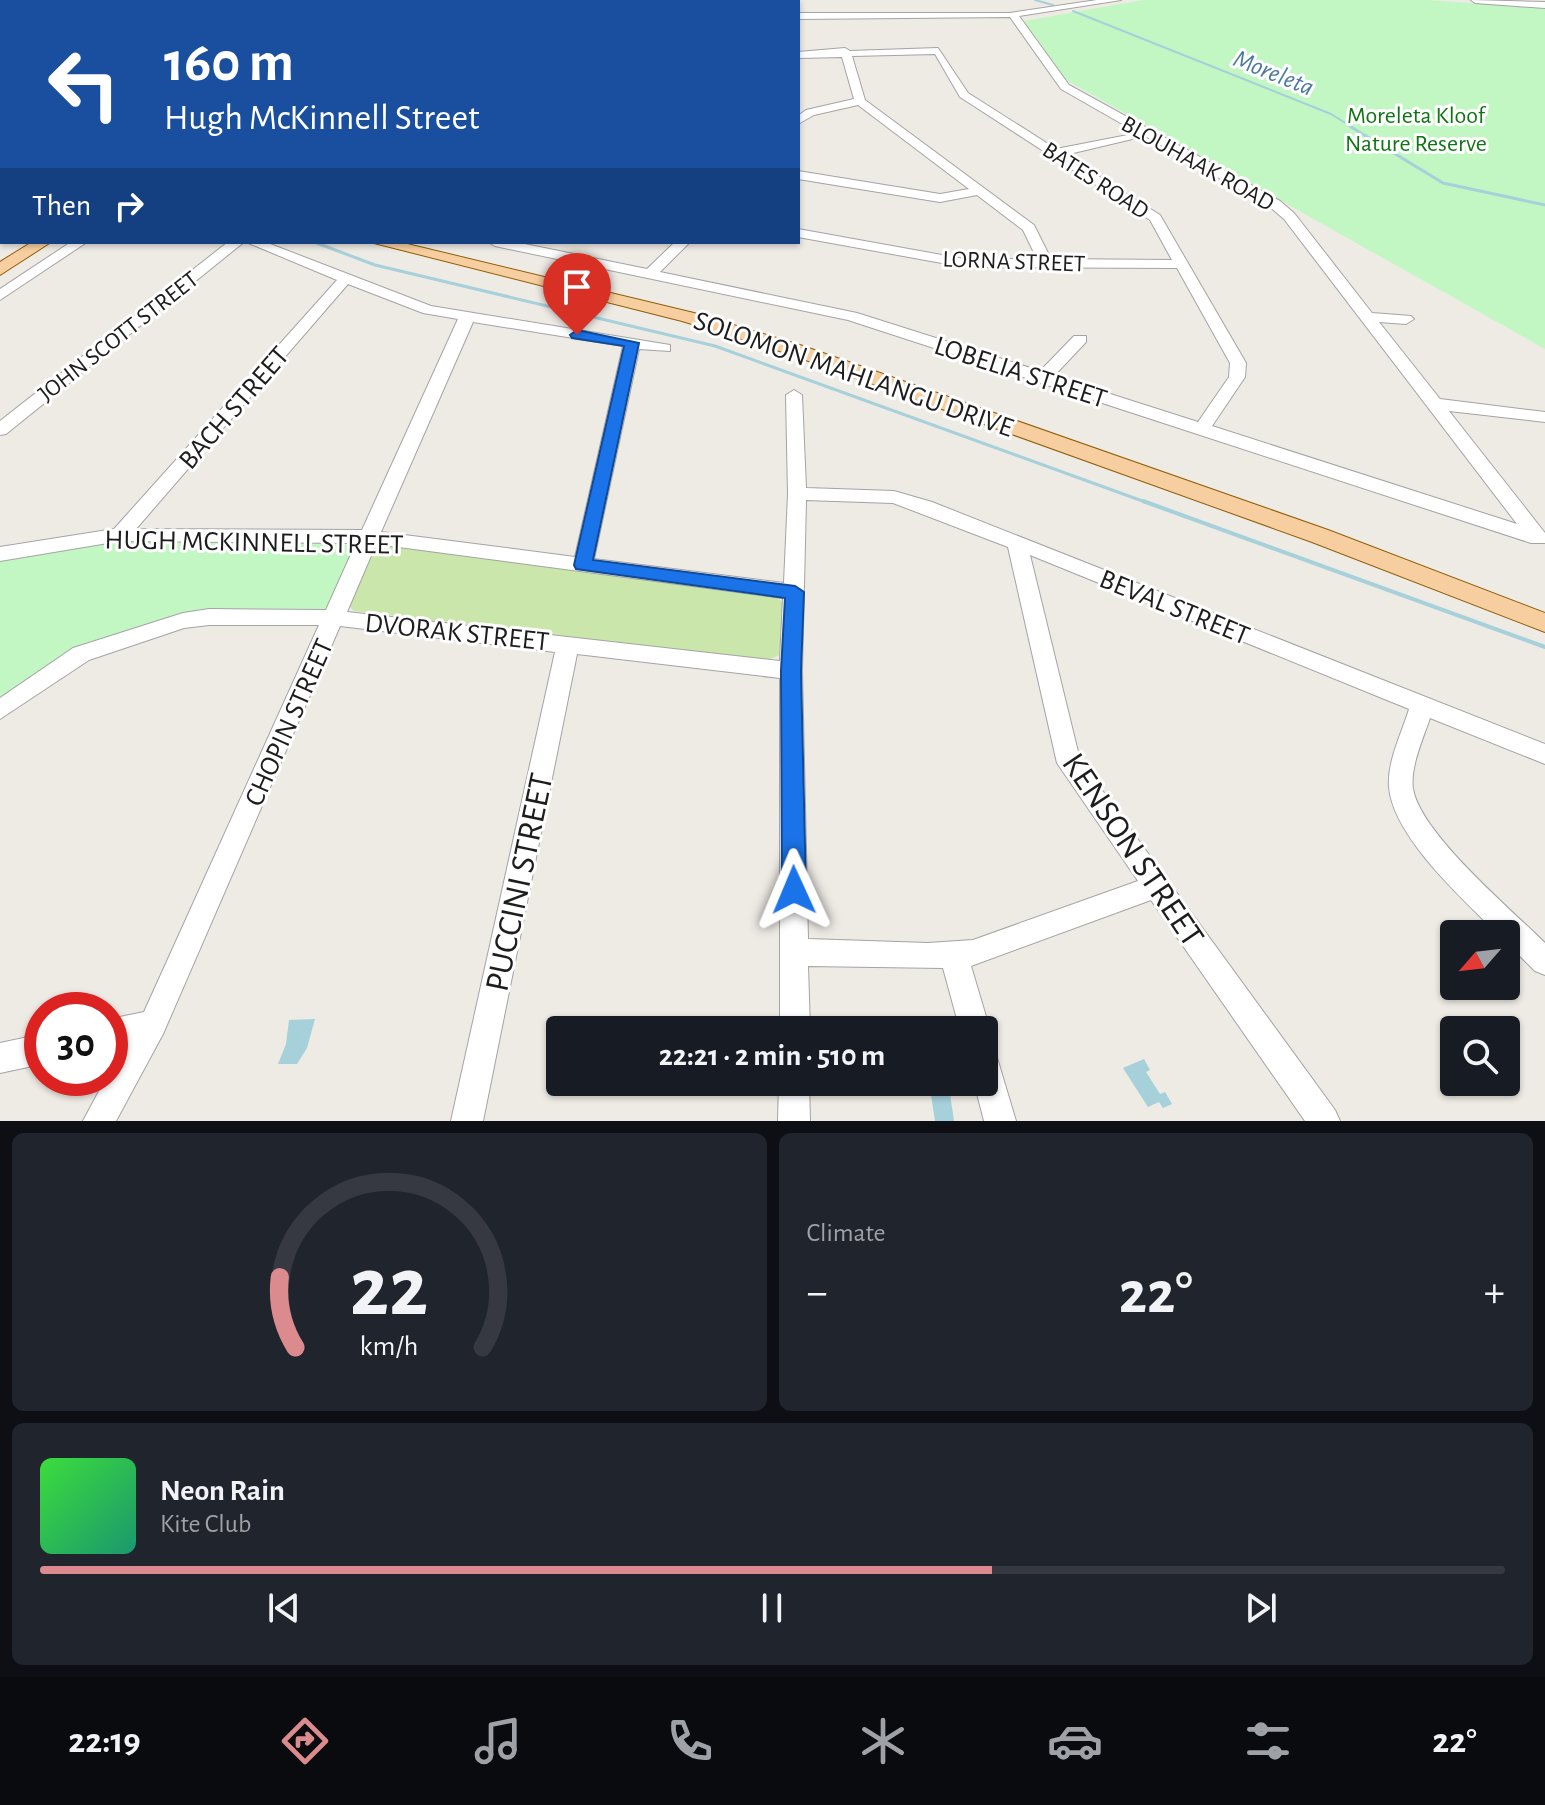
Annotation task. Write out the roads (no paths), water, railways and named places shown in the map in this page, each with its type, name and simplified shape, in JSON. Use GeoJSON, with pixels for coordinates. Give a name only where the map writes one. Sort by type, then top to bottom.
{"type":"FeatureCollection","features":[{"type":"Feature","properties":{"kind":"main road"},"geometry":{"type":"LineString","coordinates":[[0,270],[40,244]]}},
{"type":"Feature","properties":{"kind":"main road","name":"SOLOMON MAHLANGU DRIVE"},"geometry":{"type":"LineString","coordinates":[[386,244],[651,307],[796,350],[1544,614]]}},
{"type":"Feature","properties":{"kind":"street"},"geometry":{"type":"LineString","coordinates":[[800,16],[1011,15],[1117,0]]}},
{"type":"Feature","properties":{"kind":"street"},"geometry":{"type":"LineString","coordinates":[[1475,0],[1545,5]]}},
{"type":"Feature","properties":{"kind":"street","name":"BLOUHAAK ROAD"},"geometry":{"type":"LineString","coordinates":[[1011,15],[1065,87],[1284,211],[1541,543]]}},
{"type":"Feature","properties":{"kind":"street","name":"BATES ROAD"},"geometry":{"type":"LineString","coordinates":[[845,51],[926,50],[942,53],[964,95],[1155,218],[1239,370],[1201,430]]}},
{"type":"Feature","properties":{"kind":"street"},"geometry":{"type":"LineString","coordinates":[[800,55],[845,51],[860,101],[1029,228],[1046,263]]}},
{"type":"Feature","properties":{"kind":"street"},"geometry":{"type":"LineString","coordinates":[[800,120],[810,112],[860,101]]}},
{"type":"Feature","properties":{"kind":"street"},"geometry":{"type":"LineString","coordinates":[[1055,153],[1139,136]]}},
{"type":"Feature","properties":{"kind":"street"},"geometry":{"type":"LineString","coordinates":[[800,175],[940,198],[980,191]]}},
{"type":"Feature","properties":{"kind":"street","name":"LORNA STREET"},"geometry":{"type":"LineString","coordinates":[[800,233],[964,263],[1183,264]]}},
{"type":"Feature","properties":{"kind":"street"},"geometry":{"type":"LineString","coordinates":[[0,296],[77,244]]}},
{"type":"Feature","properties":{"kind":"street","name":"JOHN SCOTT STREET"},"geometry":{"type":"LineString","coordinates":[[0,430],[234,244]]}},
{"type":"Feature","properties":{"kind":"street"},"geometry":{"type":"LineString","coordinates":[[258,244],[420,307],[664,348]]}},
{"type":"Feature","properties":{"kind":"street","name":"LOBELIA STREET"},"geometry":{"type":"LineString","coordinates":[[505,244],[841,313],[1541,543]]}},
{"type":"Feature","properties":{"kind":"street"},"geometry":{"type":"LineString","coordinates":[[650,274],[681,244]]}},
{"type":"Feature","properties":{"kind":"street","name":"BACH STREET"},"geometry":{"type":"LineString","coordinates":[[120,535],[345,279]]}},
{"type":"Feature","properties":{"kind":"street","name":"CHOPIN STREET"},"geometry":{"type":"LineString","coordinates":[[99,1121],[153,1024],[467,317]]}},
{"type":"Feature","properties":{"kind":"street"},"geometry":{"type":"LineString","coordinates":[[1368,317],[1406,319]]}},
{"type":"Feature","properties":{"kind":"street"},"geometry":{"type":"LineString","coordinates":[[1042,378],[1080,339]]}},
{"type":"Feature","properties":{"kind":"street"},"geometry":{"type":"LineString","coordinates":[[583,565],[632,343]]}},
{"type":"Feature","properties":{"kind":"street"},"geometry":{"type":"LineString","coordinates":[[794,395],[797,494],[791,671],[795,1016]]}},
{"type":"Feature","properties":{"kind":"street"},"geometry":{"type":"LineString","coordinates":[[1436,404],[1545,417]]}},
{"type":"Feature","properties":{"kind":"street","name":"BEVAL STREET"},"geometry":{"type":"LineString","coordinates":[[797,494],[902,499],[1545,754]]}},
{"type":"Feature","properties":{"kind":"street","name":"HUGH MCKINNELL STREET"},"geometry":{"type":"LineString","coordinates":[[0,554],[120,535],[370,537],[795,592]]}},
{"type":"Feature","properties":{"kind":"street","name":"KENSON STREET"},"geometry":{"type":"LineString","coordinates":[[1017,544],[1065,752],[1078,777],[1324,1121]]}},
{"type":"Feature","properties":{"kind":"street","name":"DVORAK STREET"},"geometry":{"type":"LineString","coordinates":[[0,710],[71,659],[183,621],[221,617],[335,618],[791,671]]}},
{"type":"Feature","properties":{"kind":"street","name":"PUCCINI STREET"},"geometry":{"type":"LineString","coordinates":[[467,1121],[568,643]]}},
{"type":"Feature","properties":{"kind":"street"},"geometry":{"type":"LineString","coordinates":[[1422,705],[1400,786],[1405,807],[1428,840],[1545,962]]}},
{"type":"Feature","properties":{"kind":"street"},"geometry":{"type":"LineString","coordinates":[[795,952],[954,956],[990,948],[1155,887]]}},
{"type":"Feature","properties":{"kind":"street"},"geometry":{"type":"LineString","coordinates":[[954,956],[971,1016]]}},
{"type":"Feature","properties":{"kind":"street"},"geometry":{"type":"LineString","coordinates":[[128,1030],[153,1024]]}},
{"type":"Feature","properties":{"kind":"street"},"geometry":{"type":"LineString","coordinates":[[0,1058],[24,1053]]}},
{"type":"Feature","properties":{"kind":"street"},"geometry":{"type":"LineString","coordinates":[[794,1096],[794,1121]]}},
{"type":"Feature","properties":{"kind":"street"},"geometry":{"type":"LineString","coordinates":[[993,1096],[1000,1121]]}},
{"type":"Feature","properties":{"kind":"water"},"geometry":{"type":"Polygon","coordinates":[[[315,1019],[307,1048],[297,1064],[278,1064],[286,1044],[289,1020],[315,1019]]]}},
{"type":"Feature","properties":{"kind":"water"},"geometry":{"type":"Polygon","coordinates":[[[1144,1059],[1150,1070],[1146,1072],[1160,1094],[1165,1092],[1172,1104],[1163,1108],[1159,1102],[1148,1107],[1123,1068],[1144,1059]]]}},
{"type":"Feature","properties":{"kind":"water"},"geometry":{"type":"Polygon","coordinates":[[[931,1096],[950,1096],[954,1121],[935,1121],[931,1096]]]}},
{"type":"Feature","properties":{"kind":"waterway","name":"Moreleta"},"geometry":{"type":"LineString","coordinates":[[1035,0],[1053,5]]}},
{"type":"Feature","properties":{"kind":"waterway","name":"Moreleta"},"geometry":{"type":"LineString","coordinates":[[1073,11],[1331,114],[1355,129]]}},
{"type":"Feature","properties":{"kind":"waterway","name":"Moreleta"},"geometry":{"type":"LineString","coordinates":[[1351,127],[1443,183],[1545,205]]}},
{"type":"Feature","properties":{"kind":"waterway"},"geometry":{"type":"LineString","coordinates":[[319,244],[375,265],[715,346],[1148,503]]}},
{"type":"Feature","properties":{"kind":"waterway"},"geometry":{"type":"LineString","coordinates":[[1143,501],[1545,647]]}},
{"type":"Feature","properties":{"kind":"park label","name":"Moreleta Kloof Nature Reserve"},"geometry":{"type":"Point","coordinates":[1416,129]}}]}
